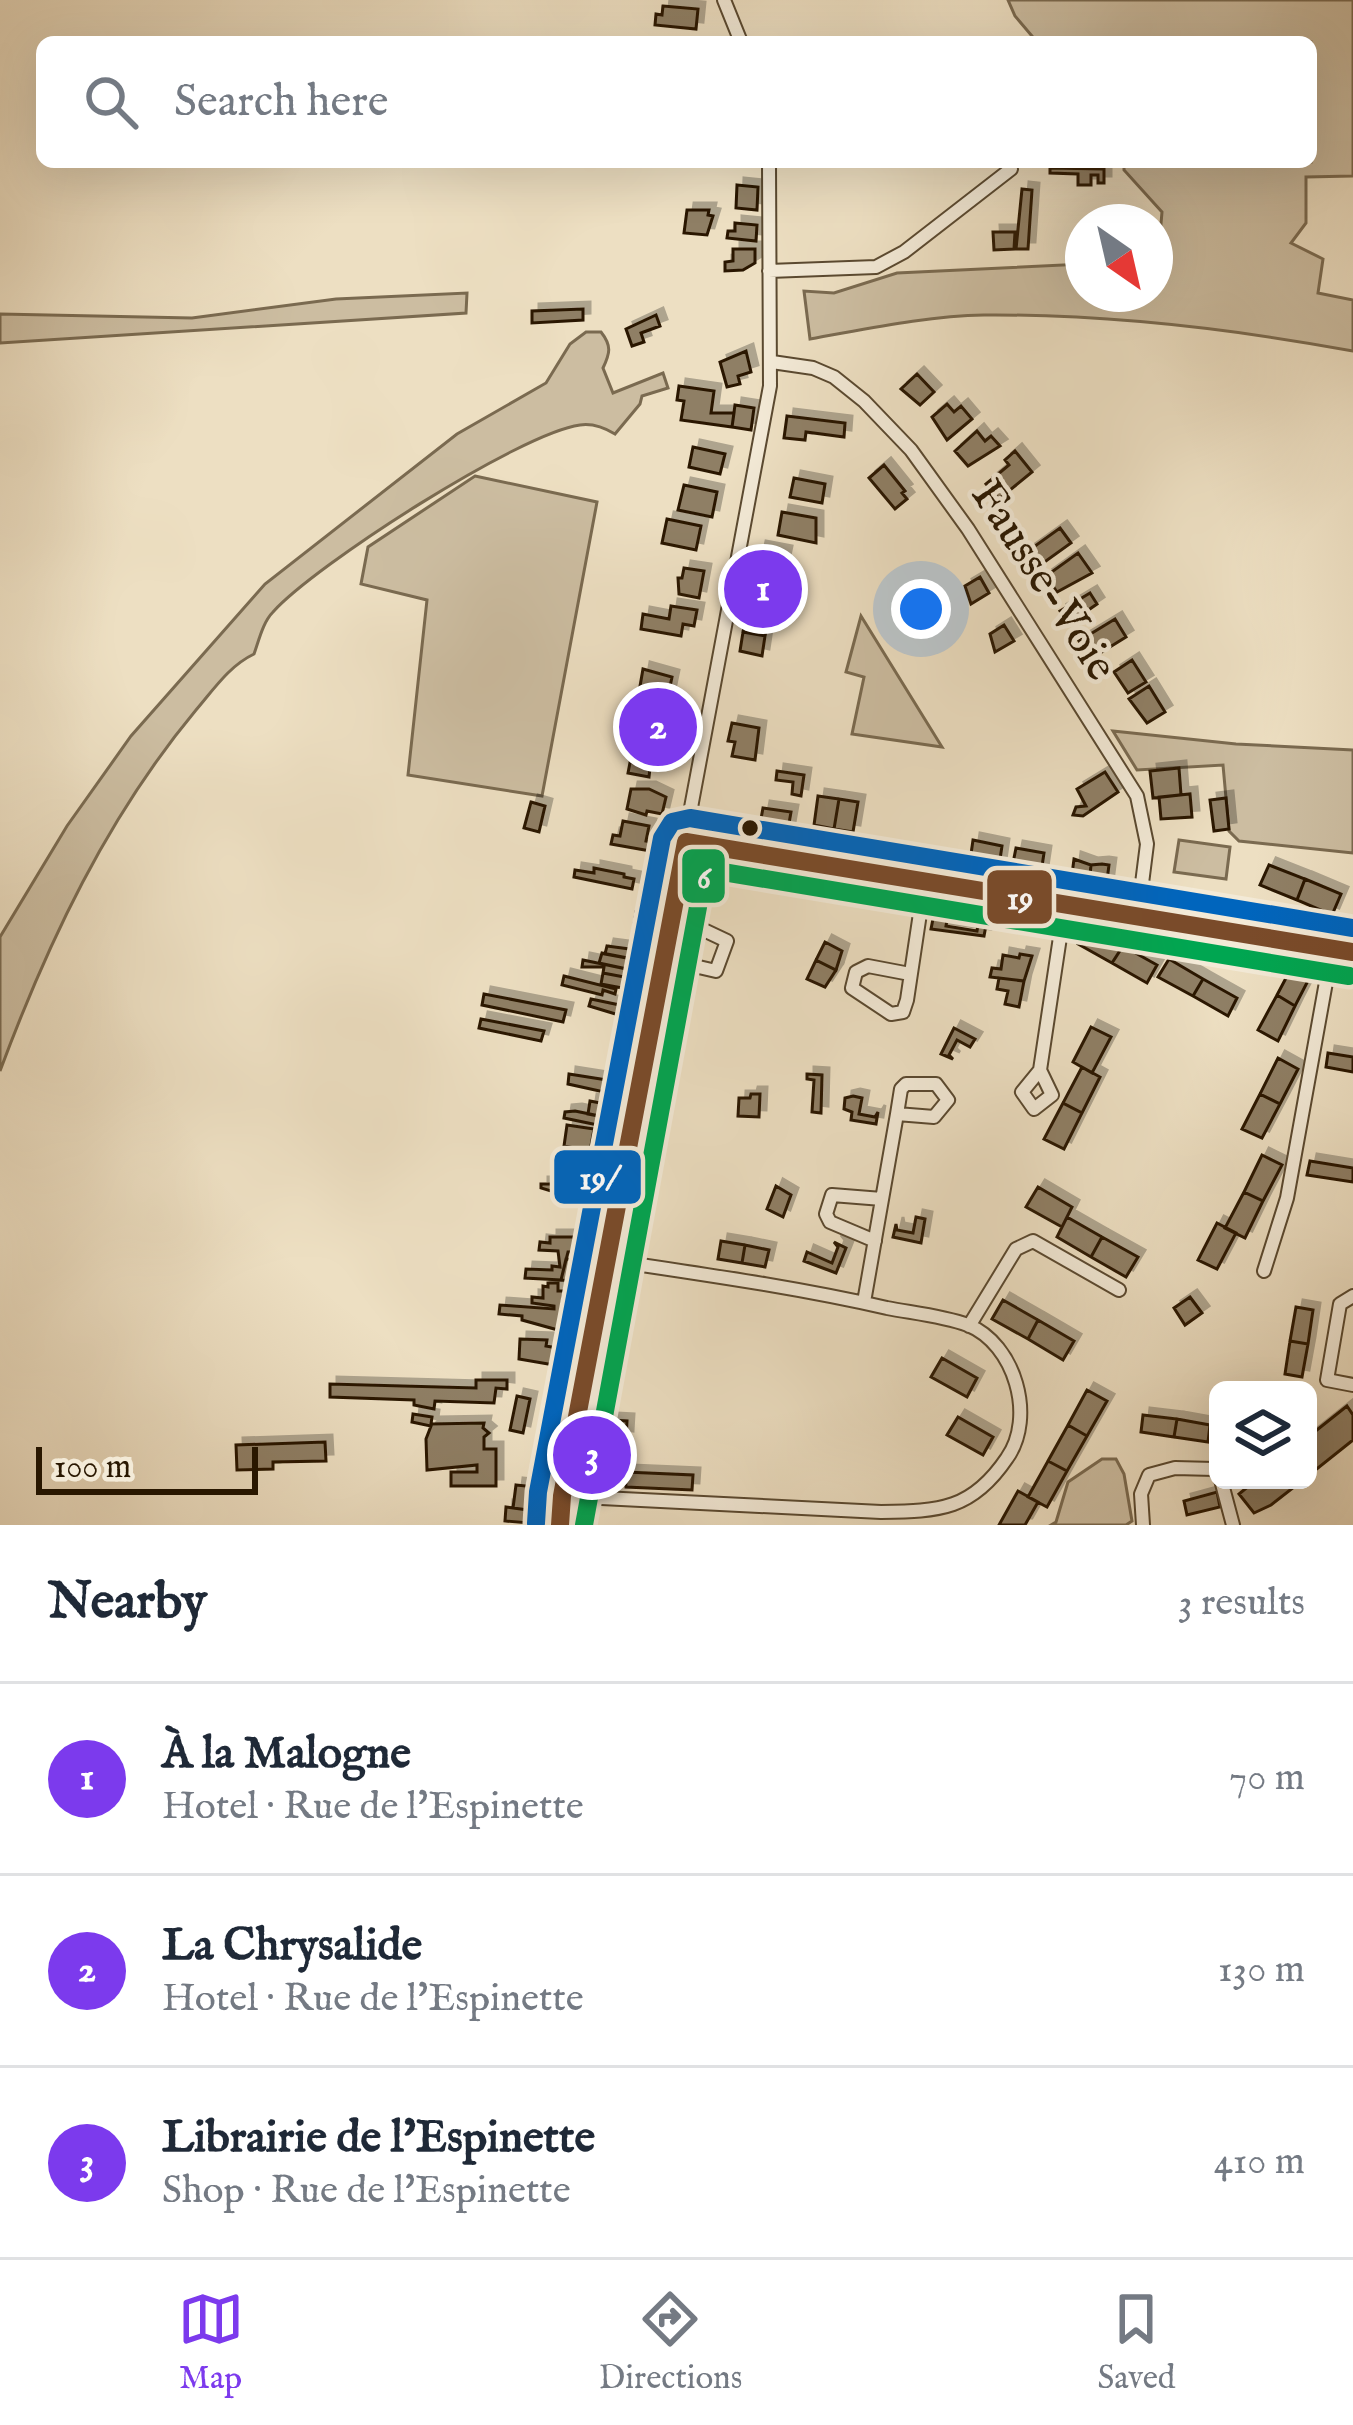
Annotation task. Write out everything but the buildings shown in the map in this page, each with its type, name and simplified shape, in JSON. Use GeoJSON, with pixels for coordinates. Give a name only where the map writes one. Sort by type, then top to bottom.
{"type":"FeatureCollection","features":[{"type":"Feature","properties":{"kind":"street"},"geometry":{"type":"LineString","coordinates":[[724,0],[738,36]]}},
{"type":"Feature","properties":{"kind":"street"},"geometry":{"type":"LineString","coordinates":[[560,1525],[772,362],[769,168]]}},
{"type":"Feature","properties":{"kind":"street"},"geometry":{"type":"LineString","coordinates":[[769,271],[876,266],[904,252],[1011,169]]}},
{"type":"Feature","properties":{"kind":"street","name":"Fausse-Voie"},"geometry":{"type":"LineString","coordinates":[[772,362],[813,368],[849,388],[910,450],[968,529],[1137,796],[1147,844],[1138,915]]}},
{"type":"Feature","properties":{"kind":"street"},"geometry":{"type":"LineString","coordinates":[[686,842],[1353,952]]}},
{"type":"Feature","properties":{"kind":"street"},"geometry":{"type":"LineString","coordinates":[[910,974],[868,966],[856,972],[852,988],[891,1014],[904,1012],[925,880]]}},
{"type":"Feature","properties":{"kind":"street"},"geometry":{"type":"LineString","coordinates":[[1040,1070],[1065,904]]}},
{"type":"Feature","properties":{"kind":"street"},"geometry":{"type":"LineString","coordinates":[[664,959],[716,970],[727,941],[672,915]]}},
{"type":"Feature","properties":{"kind":"street"},"geometry":{"type":"LineString","coordinates":[[1264,1271],[1287,1198],[1332,949]]}},
{"type":"Feature","properties":{"kind":"street"},"geometry":{"type":"LineString","coordinates":[[864,1303],[896,1114]]}},
{"type":"Feature","properties":{"kind":"street"},"geometry":{"type":"LineString","coordinates":[[875,1240],[830,1222],[828,1201],[841,1193],[882,1199]]}},
{"type":"Feature","properties":{"kind":"street"},"geometry":{"type":"LineString","coordinates":[[969,1326],[1016,1249],[1033,1241],[1119,1290]]}},
{"type":"Feature","properties":{"kind":"street"},"geometry":{"type":"LineString","coordinates":[[562,1496],[881,1518],[948,1507],[972,1498],[990,1482],[1012,1452],[1021,1411],[1017,1385],[995,1347],[969,1326],[864,1303],[608,1260]]}},
{"type":"Feature","properties":{"kind":"street"},"geometry":{"type":"LineString","coordinates":[[1353,1296],[1340,1304],[1327,1380],[1353,1385]]}},
{"type":"Feature","properties":{"kind":"street"},"geometry":{"type":"LineString","coordinates":[[1143,1525],[1141,1494],[1149,1474],[1175,1468],[1209,1469]]}},
{"type":"Feature","properties":{"kind":"street"},"geometry":{"type":"LineString","coordinates":[[1222,1489],[1233,1525]]}},
{"type":"Feature","properties":{"kind":"shaded area"},"geometry":{"type":"Polygon","coordinates":[[[1008,0],[1353,0],[1353,176],[1306,177],[1306,223],[1291,243],[1323,259],[1318,293],[1353,300],[1353,351],[1170,324],[1030,315],[940,318],[810,339],[804,291],[834,293],[897,273],[1065,265],[1065,312],[1173,312],[1173,204],[1155,204],[1124,168],[1317,168],[1317,36],[1032,36],[1008,0]]]}},
{"type":"Feature","properties":{"kind":"shaded area"},"geometry":{"type":"Polygon","coordinates":[[[467,293],[466,313],[0,343],[0,314],[192,318],[336,299],[467,293]]]}},
{"type":"Feature","properties":{"kind":"shaded area"},"geometry":{"type":"Polygon","coordinates":[[[586,332],[601,332],[607,341],[603,368],[613,393],[663,373],[668,388],[642,396],[615,434],[590,425],[551,433],[468,475],[330,564],[273,612],[254,654],[229,671],[196,710],[108,837],[38,975],[0,1071],[0,937],[67,826],[131,736],[265,584],[457,434],[546,383],[570,344],[586,332]]]}},
{"type":"Feature","properties":{"kind":"shaded area"},"geometry":{"type":"Polygon","coordinates":[[[475,476],[597,502],[542,796],[408,775],[427,600],[361,584],[368,547],[475,476]]]}},
{"type":"Feature","properties":{"kind":"shaded area"},"geometry":{"type":"Polygon","coordinates":[[[861,616],[942,747],[852,734],[864,677],[846,672],[861,616]]]}},
{"type":"Feature","properties":{"kind":"shaded area"},"geometry":{"type":"Polygon","coordinates":[[[1113,731],[1353,750],[1353,853],[1239,841],[1229,831],[1223,765],[1137,770],[1113,731]]]}},
{"type":"Feature","properties":{"kind":"shaded area"},"geometry":{"type":"Polygon","coordinates":[[[1179,840],[1230,847],[1226,879],[1174,872],[1179,840]]]}},
{"type":"Feature","properties":{"kind":"shaded area"},"geometry":{"type":"Polygon","coordinates":[[[1102,1459],[1116,1459],[1124,1474],[1132,1521],[1126,1525],[1051,1525],[1068,1482],[1102,1459]]]}},
{"type":"Feature","properties":{"kind":"transit line","name":"19/"},"geometry":{"type":"LineString","coordinates":[[536,1523],[538,1492],[662,838],[672,822],[690,818],[1353,928]]}},
{"type":"Feature","properties":{"kind":"transit line","name":"19"},"geometry":{"type":"LineString","coordinates":[[686,842],[1353,952]]}},
{"type":"Feature","properties":{"kind":"transit line","name":"19"},"geometry":{"type":"LineString","coordinates":[[560,1525],[686,842]]}},
{"type":"Feature","properties":{"kind":"transit line","name":"6"},"geometry":{"type":"LineString","coordinates":[[584,1525],[705,869],[1349,976]]}},
{"type":"Feature","properties":{"kind":"place","name":"À la Malogne"},"geometry":{"type":"Point","coordinates":[763,589]}},
{"type":"Feature","properties":{"kind":"place","name":"La Chrysalide"},"geometry":{"type":"Point","coordinates":[658,727]}},
{"type":"Feature","properties":{"kind":"place","name":"Librairie de l'Espinette"},"geometry":{"type":"Point","coordinates":[592,1455]}}]}
